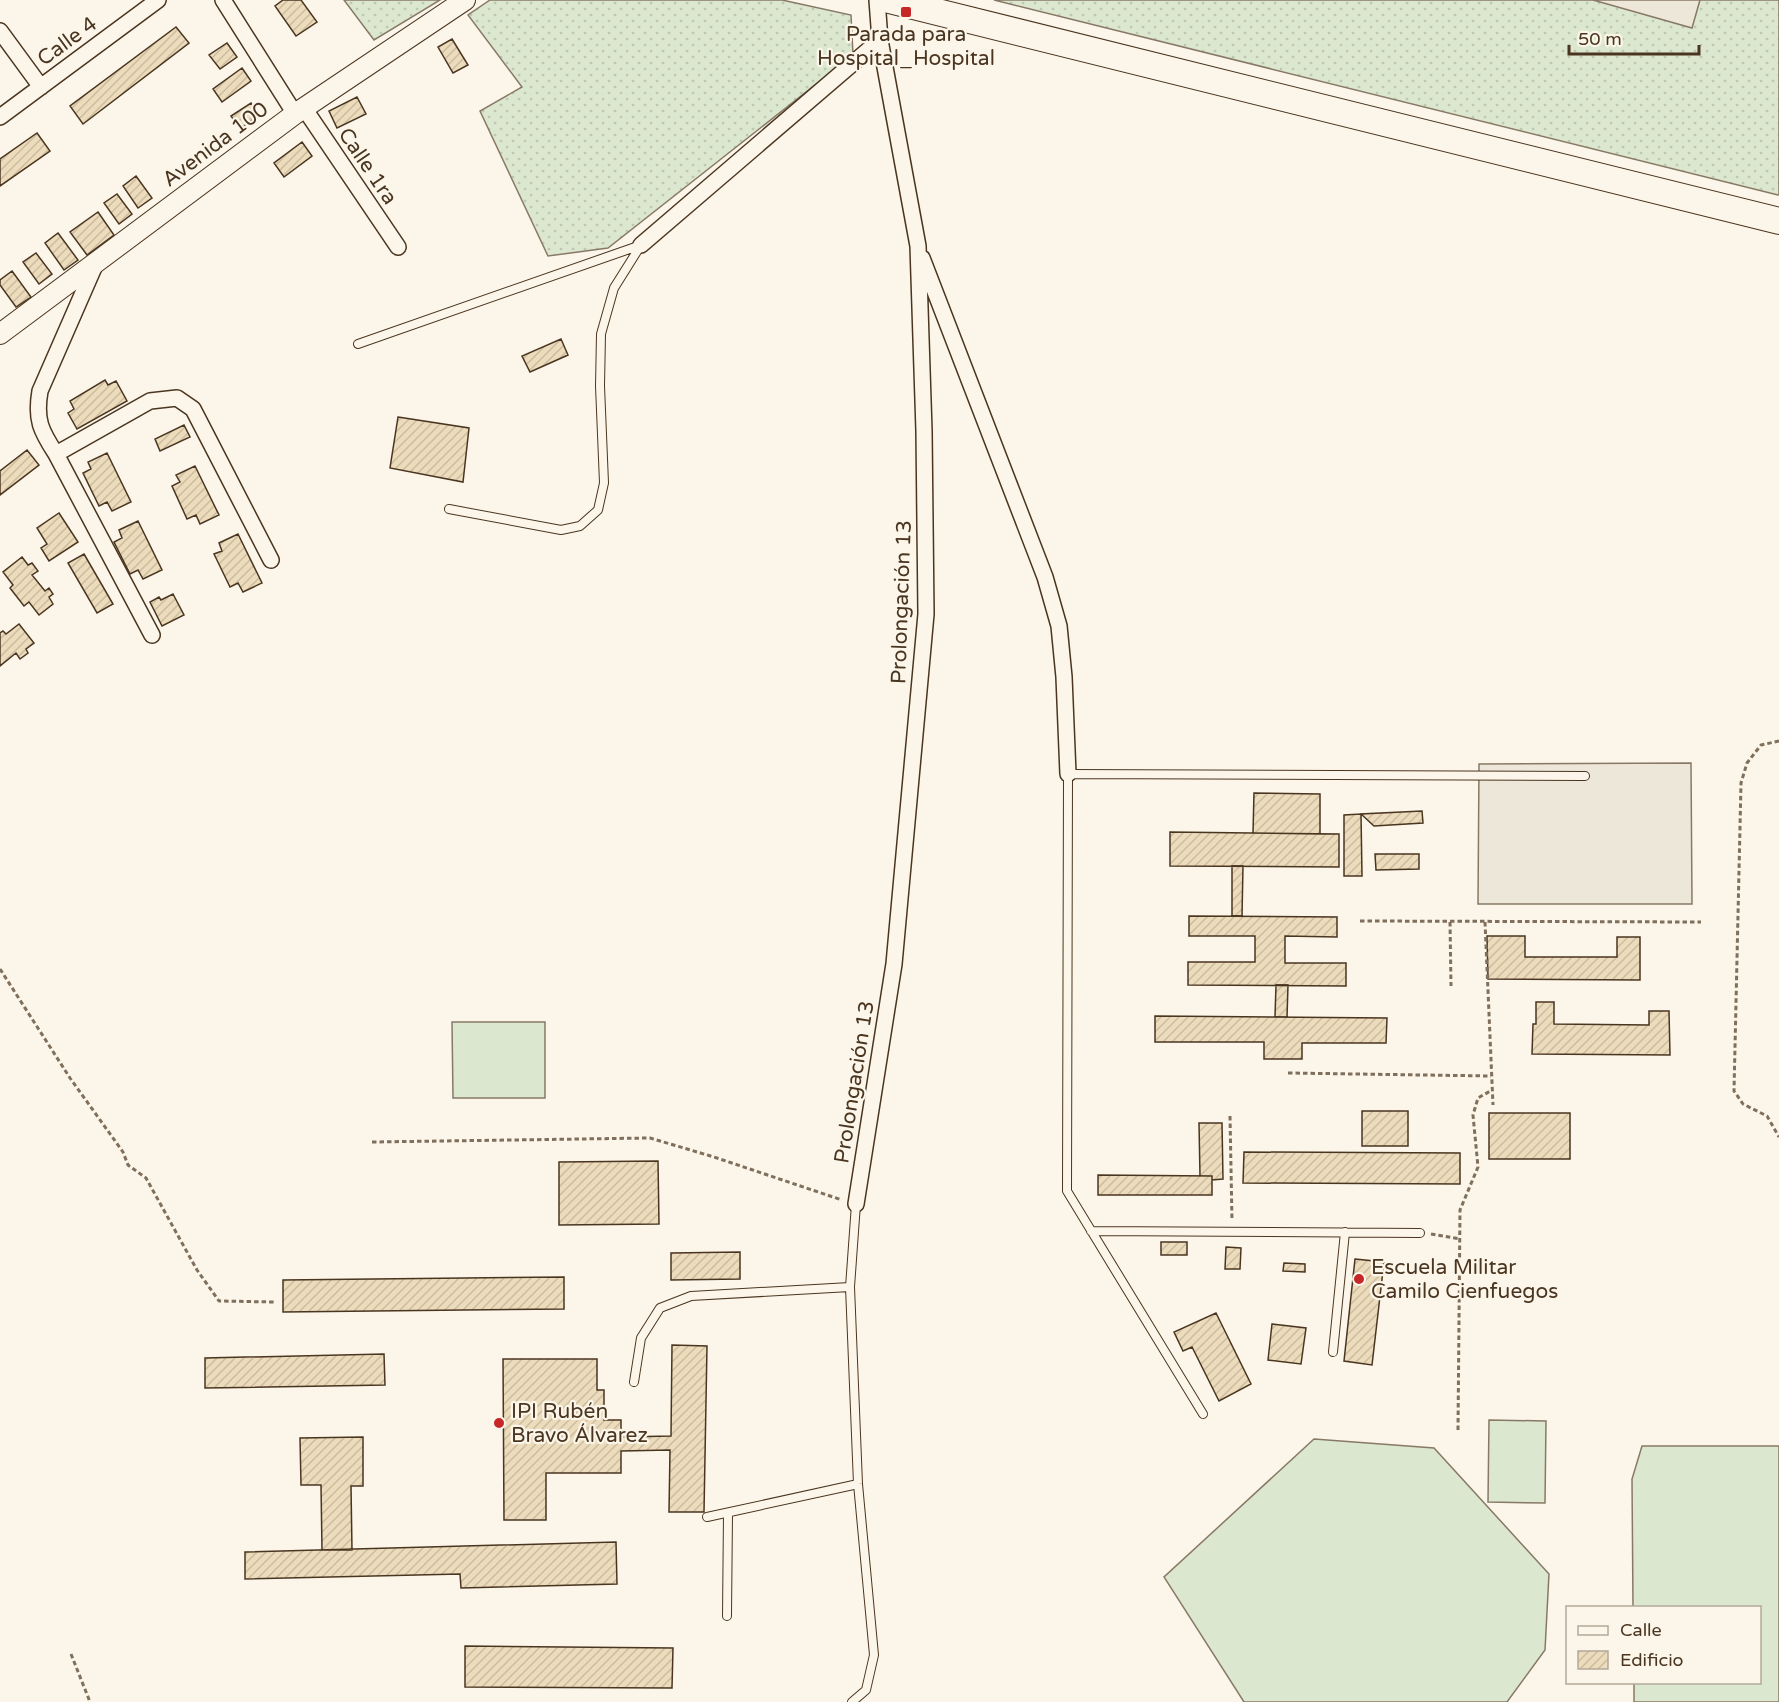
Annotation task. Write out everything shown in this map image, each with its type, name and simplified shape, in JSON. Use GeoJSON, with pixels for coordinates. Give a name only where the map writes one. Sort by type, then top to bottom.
{"type":"FeatureCollection","features":[{"type":"Feature","properties":{"kind":"main road"},"geometry":{"type":"LineString","coordinates":[[889,0],[1779,221]]}},
{"type":"Feature","properties":{"kind":"street","name":"Calle 4"},"geometry":{"type":"LineString","coordinates":[[0,117],[158,0]]}},
{"type":"Feature","properties":{"kind":"street","name":"Calle 1ra"},"geometry":{"type":"LineString","coordinates":[[223,0],[299,111],[398,247]]}},
{"type":"Feature","properties":{"kind":"street","name":"Avenida 100"},"geometry":{"type":"LineString","coordinates":[[0,334],[299,111],[465,0]]}},
{"type":"Feature","properties":{"kind":"street","name":"Prolongación 13"},"geometry":{"type":"LineString","coordinates":[[855,1204],[894,964],[926,614],[924,431],[918,246],[880,40],[877,0]]}},
{"type":"Feature","properties":{"kind":"street"},"geometry":{"type":"LineString","coordinates":[[0,31],[41,87]]}},
{"type":"Feature","properties":{"kind":"street"},"geometry":{"type":"LineString","coordinates":[[641,245],[880,40]]}},
{"type":"Feature","properties":{"kind":"street"},"geometry":{"type":"LineString","coordinates":[[918,246],[1044,577],[1059,626],[1064,677],[1068,774]]}},
{"type":"Feature","properties":{"kind":"street"},"geometry":{"type":"LineString","coordinates":[[96,262],[40,391],[37,409],[41,429],[152,635]]}},
{"type":"Feature","properties":{"kind":"street"},"geometry":{"type":"LineString","coordinates":[[56,454],[150,401],[177,398],[193,409],[271,561]]}},
{"type":"Feature","properties":{"kind":"lane"},"geometry":{"type":"LineString","coordinates":[[358,344],[641,245]]}},
{"type":"Feature","properties":{"kind":"lane"},"geometry":{"type":"LineString","coordinates":[[449,509],[561,530],[580,526],[598,510],[604,483],[600,386],[601,334],[614,288],[641,245]]}},
{"type":"Feature","properties":{"kind":"lane"},"geometry":{"type":"LineString","coordinates":[[1203,1414],[1067,1191],[1068,774],[1585,776]]}},
{"type":"Feature","properties":{"kind":"lane"},"geometry":{"type":"LineString","coordinates":[[852,1702],[866,1690],[874,1655],[858,1484],[850,1287],[855,1204]]}},
{"type":"Feature","properties":{"kind":"lane"},"geometry":{"type":"LineString","coordinates":[[1091,1231],[1420,1233]]}},
{"type":"Feature","properties":{"kind":"lane"},"geometry":{"type":"LineString","coordinates":[[1333,1352],[1345,1232]]}},
{"type":"Feature","properties":{"kind":"lane"},"geometry":{"type":"LineString","coordinates":[[634,1382],[641,1338],[660,1308],[691,1296],[850,1287]]}},
{"type":"Feature","properties":{"kind":"lane"},"geometry":{"type":"LineString","coordinates":[[707,1517],[858,1484]]}},
{"type":"Feature","properties":{"kind":"lane"},"geometry":{"type":"LineString","coordinates":[[727,1616],[728,1513]]}},
{"type":"Feature","properties":{"kind":"path"},"geometry":{"type":"LineString","coordinates":[[1779,741],[1761,745],[1747,763],[1741,783],[1734,1091],[1743,1104],[1767,1116],[1779,1137]]}},
{"type":"Feature","properties":{"kind":"path"},"geometry":{"type":"LineString","coordinates":[[1360,921],[1701,922]]}},
{"type":"Feature","properties":{"kind":"path"},"geometry":{"type":"LineString","coordinates":[[1450,922],[1451,986]]}},
{"type":"Feature","properties":{"kind":"path"},"geometry":{"type":"LineString","coordinates":[[1485,922],[1492,1105]]}},
{"type":"Feature","properties":{"kind":"path"},"geometry":{"type":"LineString","coordinates":[[0,969],[70,1078],[123,1152],[128,1165],[146,1178],[197,1270],[219,1301],[275,1302]]}},
{"type":"Feature","properties":{"kind":"path"},"geometry":{"type":"LineString","coordinates":[[1288,1073],[1491,1076]]}},
{"type":"Feature","properties":{"kind":"path"},"geometry":{"type":"LineString","coordinates":[[1458,1430],[1460,1210],[1478,1167],[1473,1114],[1478,1098],[1492,1090]]}},
{"type":"Feature","properties":{"kind":"path"},"geometry":{"type":"LineString","coordinates":[[1230,1116],[1232,1232]]}},
{"type":"Feature","properties":{"kind":"path"},"geometry":{"type":"LineString","coordinates":[[372,1142],[650,1138],[855,1204]]}},
{"type":"Feature","properties":{"kind":"path"},"geometry":{"type":"LineString","coordinates":[[1420,1233],[1460,1239]]}},
{"type":"Feature","properties":{"kind":"path"},"geometry":{"type":"LineString","coordinates":[[71,1654],[90,1702]]}},
{"type":"Feature","properties":{"kind":"green space"},"geometry":{"type":"Polygon","coordinates":[[[344,0],[440,0],[374,40],[344,0]]]}},
{"type":"Feature","properties":{"kind":"green space"},"geometry":{"type":"Polygon","coordinates":[[[490,0],[782,0],[851,15],[853,55],[608,248],[548,256],[480,111],[522,87],[468,15],[490,0]]]}},
{"type":"Feature","properties":{"kind":"green space"},"geometry":{"type":"Polygon","coordinates":[[[994,0],[1779,0],[1779,195],[1778,195],[994,0]]]}},
{"type":"Feature","properties":{"kind":"green space"},"geometry":{"type":"Polygon","coordinates":[[[452,1022],[545,1022],[545,1098],[453,1098],[452,1022]]]}},
{"type":"Feature","properties":{"kind":"green space"},"geometry":{"type":"Polygon","coordinates":[[[1489,1420],[1546,1421],[1545,1503],[1488,1502],[1489,1420]]]}},
{"type":"Feature","properties":{"kind":"green space"},"geometry":{"type":"Polygon","coordinates":[[[1314,1439],[1434,1448],[1549,1574],[1545,1650],[1507,1702],[1244,1702],[1164,1577],[1314,1439]]]}},
{"type":"Feature","properties":{"kind":"green space"},"geometry":{"type":"Polygon","coordinates":[[[1642,1446],[1779,1446],[1779,1702],[1634,1702],[1634,1684],[1761,1684],[1761,1606],[1633,1606],[1632,1479],[1642,1446]]]}},
{"type":"Feature","properties":{"kind":"shaded area"},"geometry":{"type":"Polygon","coordinates":[[[1593,0],[1700,0],[1692,28],[1593,0]]]}},
{"type":"Feature","properties":{"kind":"shaded area"},"geometry":{"type":"Polygon","coordinates":[[[1691,763],[1692,904],[1478,904],[1479,764],[1691,763]]]}},
{"type":"Feature","properties":{"kind":"building"},"geometry":{"type":"Polygon","coordinates":[[[283,0],[301,0],[317,22],[296,36],[275,6],[283,0]]]}},
{"type":"Feature","properties":{"kind":"building"},"geometry":{"type":"Polygon","coordinates":[[[176,27],[189,43],[83,124],[70,106],[176,27]]]}},
{"type":"Feature","properties":{"kind":"building"},"geometry":{"type":"Polygon","coordinates":[[[452,39],[468,65],[453,73],[438,47],[452,39]]]}},
{"type":"Feature","properties":{"kind":"building"},"geometry":{"type":"Polygon","coordinates":[[[227,43],[237,57],[220,69],[209,55],[227,43]]]}},
{"type":"Feature","properties":{"kind":"building"},"geometry":{"type":"Polygon","coordinates":[[[242,68],[251,81],[222,102],[213,89],[242,68]]]}},
{"type":"Feature","properties":{"kind":"building"},"geometry":{"type":"Polygon","coordinates":[[[357,97],[366,114],[337,128],[329,111],[357,97]]]}},
{"type":"Feature","properties":{"kind":"building"},"geometry":{"type":"Polygon","coordinates":[[[251,103],[259,115],[240,129],[231,116],[251,103]]]}},
{"type":"Feature","properties":{"kind":"building"},"geometry":{"type":"Polygon","coordinates":[[[37,133],[50,151],[0,186],[0,159],[37,133]]]}},
{"type":"Feature","properties":{"kind":"building"},"geometry":{"type":"Polygon","coordinates":[[[302,142],[312,156],[284,177],[274,163],[302,142]]]}},
{"type":"Feature","properties":{"kind":"building"},"geometry":{"type":"Polygon","coordinates":[[[136,176],[152,198],[138,208],[123,186],[136,176]]]}},
{"type":"Feature","properties":{"kind":"building"},"geometry":{"type":"Polygon","coordinates":[[[117,194],[132,214],[119,224],[104,203],[117,194]]]}},
{"type":"Feature","properties":{"kind":"building"},"geometry":{"type":"Polygon","coordinates":[[[98,212],[114,235],[87,255],[70,232],[98,212]]]}},
{"type":"Feature","properties":{"kind":"building"},"geometry":{"type":"Polygon","coordinates":[[[58,233],[78,260],[64,270],[45,243],[58,233]]]}},
{"type":"Feature","properties":{"kind":"building"},"geometry":{"type":"Polygon","coordinates":[[[36,253],[52,274],[39,284],[23,262],[36,253]]]}},
{"type":"Feature","properties":{"kind":"building"},"geometry":{"type":"Polygon","coordinates":[[[12,271],[31,297],[16,307],[0,285],[0,280],[12,271]]]}},
{"type":"Feature","properties":{"kind":"building"},"geometry":{"type":"Polygon","coordinates":[[[561,339],[568,355],[530,372],[522,356],[561,339]]]}},
{"type":"Feature","properties":{"kind":"building"},"geometry":{"type":"Polygon","coordinates":[[[105,380],[108,385],[116,381],[127,401],[77,429],[68,413],[74,409],[70,401],[105,380]]]}},
{"type":"Feature","properties":{"kind":"building"},"geometry":{"type":"Polygon","coordinates":[[[398,417],[469,428],[463,482],[390,468],[398,417]]]}},
{"type":"Feature","properties":{"kind":"building"},"geometry":{"type":"Polygon","coordinates":[[[184,425],[190,437],[160,451],[155,439],[184,425]]]}},
{"type":"Feature","properties":{"kind":"building"},"geometry":{"type":"Polygon","coordinates":[[[27,450],[39,465],[0,495],[0,471],[27,450]]]}},
{"type":"Feature","properties":{"kind":"building"},"geometry":{"type":"Polygon","coordinates":[[[107,453],[131,502],[112,511],[107,502],[99,506],[83,473],[91,469],[88,462],[107,453]]]}},
{"type":"Feature","properties":{"kind":"building"},"geometry":{"type":"Polygon","coordinates":[[[195,466],[219,515],[200,524],[196,515],[187,519],[172,486],[180,482],[176,475],[195,466]]]}},
{"type":"Feature","properties":{"kind":"building"},"geometry":{"type":"Polygon","coordinates":[[[59,513],[78,542],[49,561],[41,548],[47,544],[37,528],[59,513]]]}},
{"type":"Feature","properties":{"kind":"building"},"geometry":{"type":"Polygon","coordinates":[[[138,521],[162,570],[143,579],[138,570],[130,574],[114,542],[122,538],[119,530],[138,521]]]}},
{"type":"Feature","properties":{"kind":"building"},"geometry":{"type":"Polygon","coordinates":[[[238,534],[262,583],[243,592],[238,583],[230,587],[214,554],[222,551],[219,543],[238,534]]]}},
{"type":"Feature","properties":{"kind":"building"},"geometry":{"type":"Polygon","coordinates":[[[84,554],[113,604],[97,613],[68,563],[84,554]]]}},
{"type":"Feature","properties":{"kind":"building"},"geometry":{"type":"Polygon","coordinates":[[[22,557],[28,565],[32,563],[38,571],[32,575],[45,591],[49,588],[53,594],[49,597],[53,604],[39,615],[29,602],[24,606],[10,588],[13,585],[3,572],[22,557]]]}},
{"type":"Feature","properties":{"kind":"building"},"geometry":{"type":"Polygon","coordinates":[[[173,594],[184,615],[162,626],[150,602],[173,594]]]}},
{"type":"Feature","properties":{"kind":"building"},"geometry":{"type":"Polygon","coordinates":[[[19,624],[34,643],[26,649],[28,653],[20,659],[16,653],[0,666],[0,633],[3,631],[6,634],[19,624]]]}},
{"type":"Feature","properties":{"kind":"building"},"geometry":{"type":"Polygon","coordinates":[[[1254,793],[1320,794],[1320,834],[1253,833],[1254,793]]]}},
{"type":"Feature","properties":{"kind":"building"},"geometry":{"type":"Polygon","coordinates":[[[1422,811],[1423,823],[1374,826],[1361,814],[1422,811]]]}},
{"type":"Feature","properties":{"kind":"building"},"geometry":{"type":"Polygon","coordinates":[[[1361,814],[1362,876],[1344,876],[1344,815],[1361,814]]]}},
{"type":"Feature","properties":{"kind":"building"},"geometry":{"type":"Polygon","coordinates":[[[1170,832],[1339,834],[1339,867],[1170,866],[1170,832]]]}},
{"type":"Feature","properties":{"kind":"building"},"geometry":{"type":"Polygon","coordinates":[[[1375,854],[1419,854],[1419,869],[1376,870],[1375,854]]]}},
{"type":"Feature","properties":{"kind":"building"},"geometry":{"type":"Polygon","coordinates":[[[1232,866],[1243,866],[1242,916],[1232,916],[1232,866]]]}},
{"type":"Feature","properties":{"kind":"building"},"geometry":{"type":"Polygon","coordinates":[[[1189,916],[1337,917],[1337,937],[1285,936],[1285,963],[1346,963],[1346,986],[1188,985],[1188,962],[1255,962],[1255,936],[1189,936],[1189,916]]]}},
{"type":"Feature","properties":{"kind":"building"},"geometry":{"type":"Polygon","coordinates":[[[1487,936],[1525,936],[1525,957],[1617,957],[1617,937],[1640,937],[1640,980],[1488,979],[1487,936]]]}},
{"type":"Feature","properties":{"kind":"building"},"geometry":{"type":"Polygon","coordinates":[[[1276,985],[1288,985],[1287,1017],[1275,1017],[1276,985]]]}},
{"type":"Feature","properties":{"kind":"building"},"geometry":{"type":"Polygon","coordinates":[[[1536,1002],[1554,1002],[1554,1024],[1649,1025],[1649,1011],[1669,1011],[1670,1055],[1532,1054],[1536,1002]]]}},
{"type":"Feature","properties":{"kind":"building"},"geometry":{"type":"Polygon","coordinates":[[[1155,1016],[1387,1018],[1386,1043],[1302,1043],[1302,1059],[1264,1059],[1264,1042],[1155,1042],[1155,1016]]]}},
{"type":"Feature","properties":{"kind":"building"},"geometry":{"type":"Polygon","coordinates":[[[1362,1111],[1408,1111],[1408,1146],[1362,1146],[1362,1111]]]}},
{"type":"Feature","properties":{"kind":"building"},"geometry":{"type":"Polygon","coordinates":[[[1489,1113],[1570,1113],[1570,1159],[1489,1159],[1489,1113]]]}},
{"type":"Feature","properties":{"kind":"building"},"geometry":{"type":"Polygon","coordinates":[[[1199,1123],[1222,1123],[1223,1179],[1212,1180],[1212,1176],[1200,1176],[1199,1123]]]}},
{"type":"Feature","properties":{"kind":"building"},"geometry":{"type":"Polygon","coordinates":[[[1244,1152],[1460,1153],[1460,1184],[1243,1183],[1244,1152]]]}},
{"type":"Feature","properties":{"kind":"building"},"geometry":{"type":"Polygon","coordinates":[[[658,1161],[659,1224],[559,1225],[559,1162],[658,1161]]]}},
{"type":"Feature","properties":{"kind":"building"},"geometry":{"type":"Polygon","coordinates":[[[1098,1175],[1212,1176],[1212,1195],[1098,1195],[1098,1175]]]}},
{"type":"Feature","properties":{"kind":"building"},"geometry":{"type":"Polygon","coordinates":[[[1161,1242],[1187,1242],[1187,1255],[1161,1255],[1161,1242]]]}},
{"type":"Feature","properties":{"kind":"building"},"geometry":{"type":"Polygon","coordinates":[[[1226,1247],[1241,1248],[1240,1269],[1225,1269],[1226,1247]]]}},
{"type":"Feature","properties":{"kind":"building"},"geometry":{"type":"Polygon","coordinates":[[[740,1252],[740,1279],[671,1280],[671,1253],[740,1252]]]}},
{"type":"Feature","properties":{"kind":"building"},"geometry":{"type":"Polygon","coordinates":[[[1355,1259],[1384,1262],[1372,1365],[1344,1361],[1355,1259]]]}},
{"type":"Feature","properties":{"kind":"building"},"geometry":{"type":"Polygon","coordinates":[[[1284,1263],[1305,1264],[1305,1272],[1283,1271],[1284,1263]]]}},
{"type":"Feature","properties":{"kind":"building"},"geometry":{"type":"Polygon","coordinates":[[[564,1277],[564,1309],[283,1312],[283,1280],[564,1277]]]}},
{"type":"Feature","properties":{"kind":"building"},"geometry":{"type":"Polygon","coordinates":[[[1216,1313],[1251,1384],[1219,1401],[1192,1347],[1183,1351],[1174,1332],[1216,1313]]]}},
{"type":"Feature","properties":{"kind":"building"},"geometry":{"type":"Polygon","coordinates":[[[1272,1324],[1306,1328],[1301,1364],[1268,1360],[1272,1324]]]}},
{"type":"Feature","properties":{"kind":"building"},"geometry":{"type":"Polygon","coordinates":[[[672,1345],[707,1346],[704,1512],[669,1512],[670,1450],[621,1451],[621,1473],[546,1473],[546,1520],[504,1520],[503,1359],[597,1359],[597,1390],[604,1390],[604,1420],[621,1420],[621,1437],[671,1436],[672,1345]]]}},
{"type":"Feature","properties":{"kind":"building"},"geometry":{"type":"Polygon","coordinates":[[[384,1354],[385,1385],[205,1388],[205,1358],[384,1354]]]}},
{"type":"Feature","properties":{"kind":"building"},"geometry":{"type":"Polygon","coordinates":[[[363,1437],[363,1486],[351,1486],[352,1550],[322,1550],[321,1485],[301,1485],[300,1438],[363,1437]]]}},
{"type":"Feature","properties":{"kind":"building"},"geometry":{"type":"Polygon","coordinates":[[[616,1542],[617,1584],[461,1588],[460,1574],[245,1579],[245,1552],[616,1542]]]}},
{"type":"Feature","properties":{"kind":"building"},"geometry":{"type":"Polygon","coordinates":[[[465,1646],[673,1648],[672,1688],[465,1687],[465,1646]]]}},
{"type":"Feature","properties":{"kind":"place","name":"Parada para Hospital_Hospital"},"geometry":{"type":"Point","coordinates":[906,12]}},
{"type":"Feature","properties":{"kind":"place","name":"Escuela Militar Camilo Cienfuegos"},"geometry":{"type":"Point","coordinates":[1359,1279]}},
{"type":"Feature","properties":{"kind":"place","name":"IPI Rubén Bravo Álvarez"},"geometry":{"type":"Point","coordinates":[499,1423]}}]}
